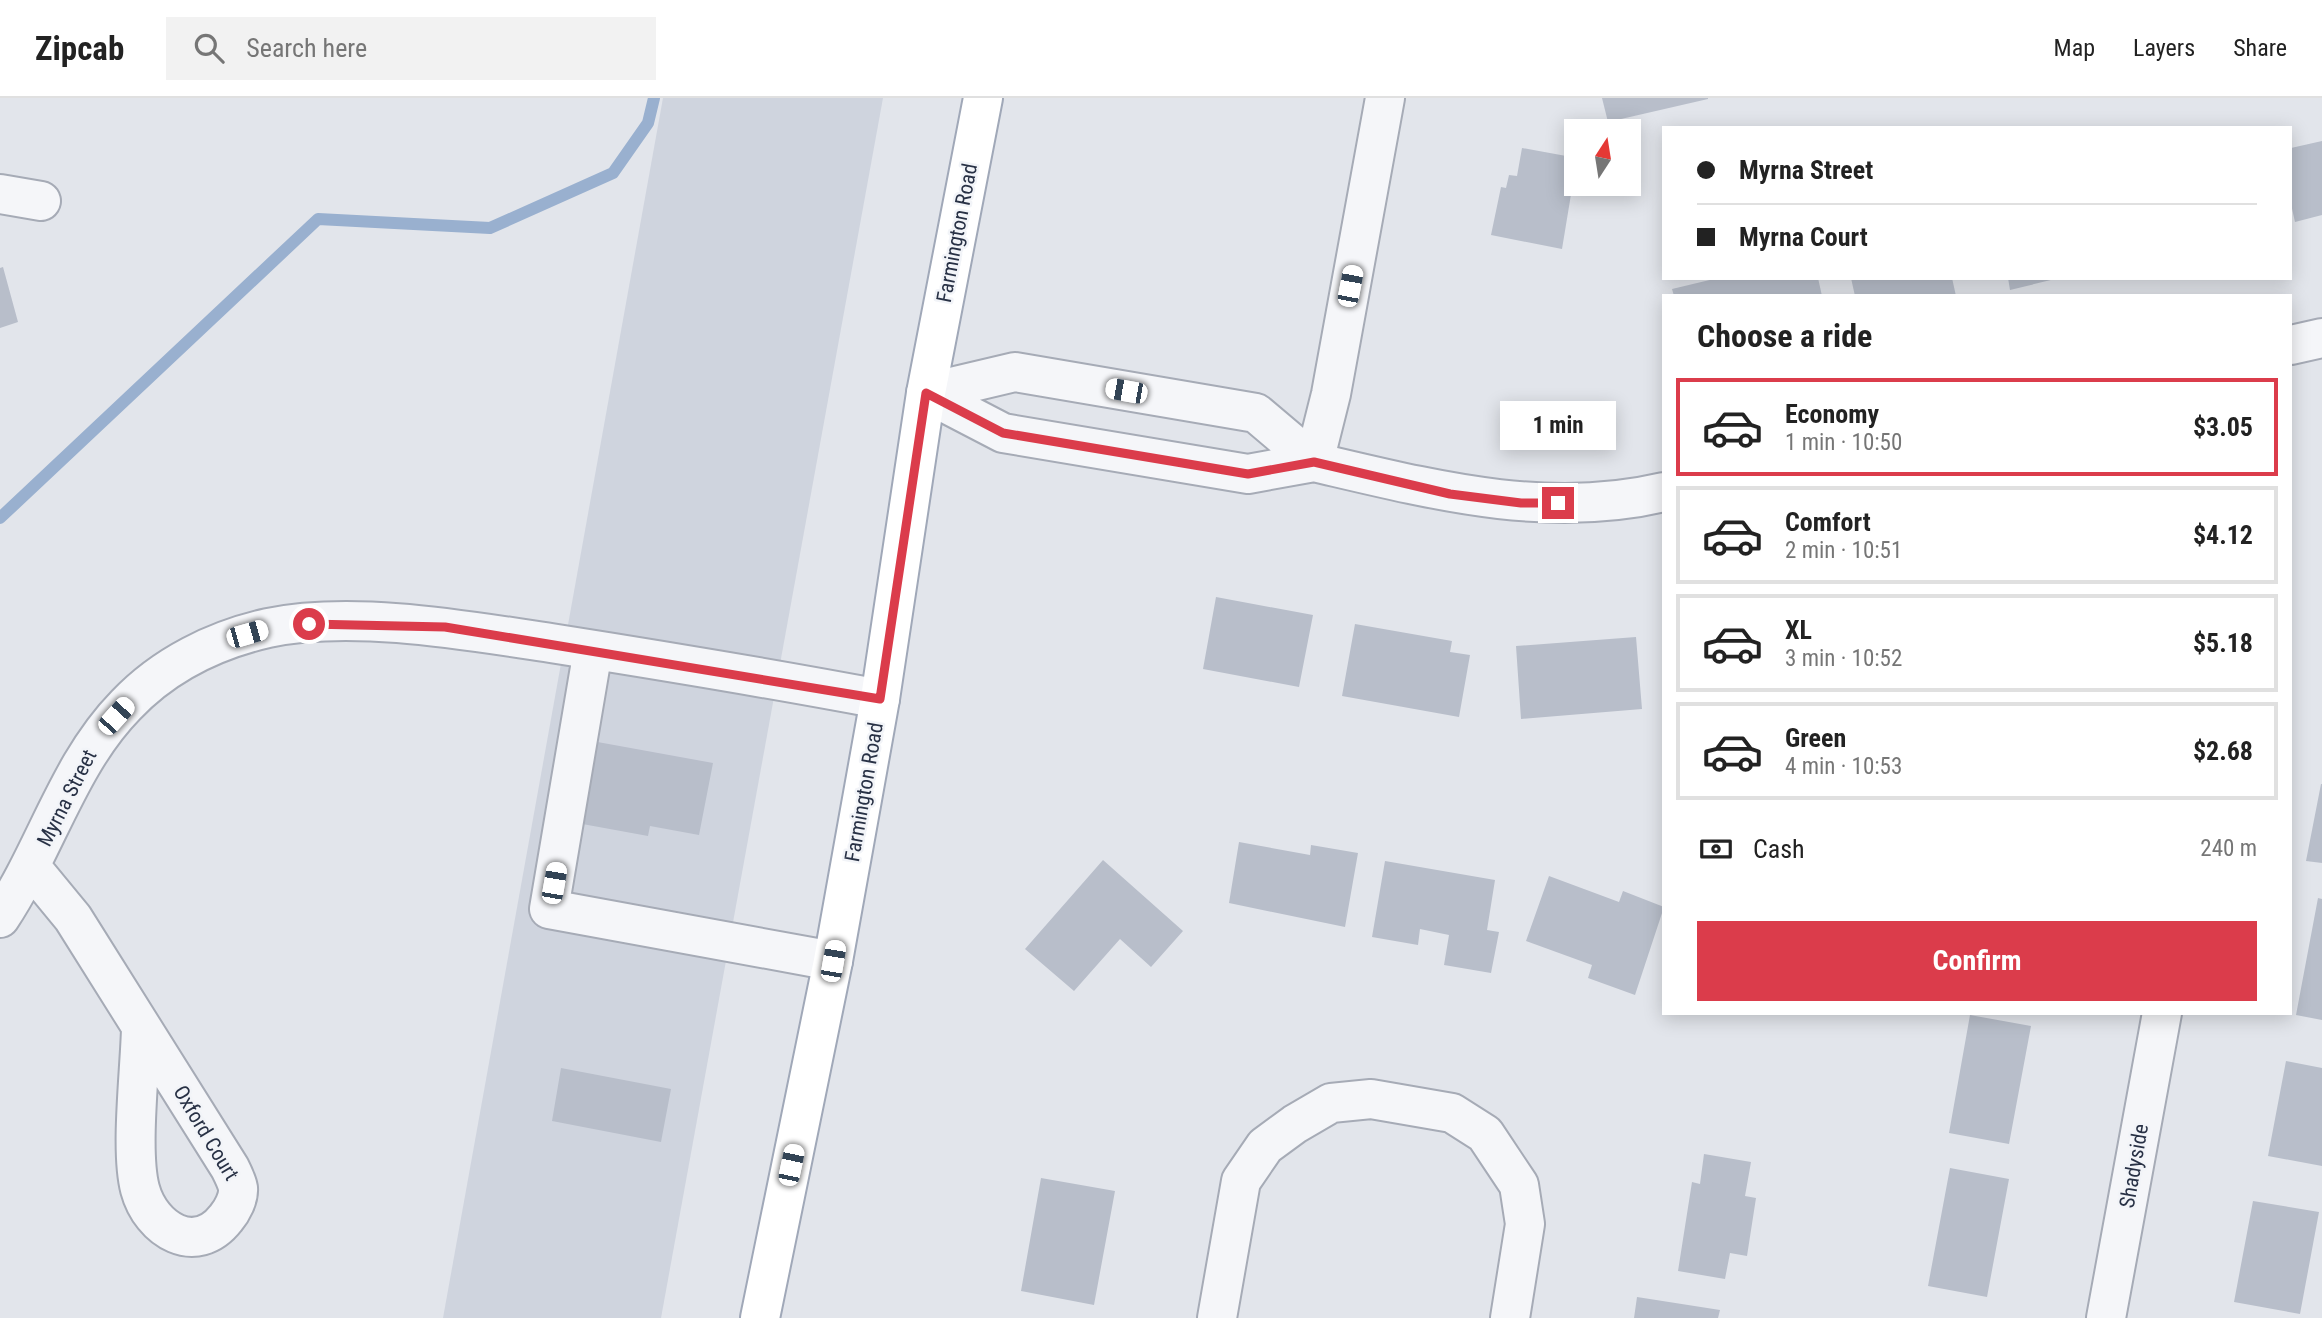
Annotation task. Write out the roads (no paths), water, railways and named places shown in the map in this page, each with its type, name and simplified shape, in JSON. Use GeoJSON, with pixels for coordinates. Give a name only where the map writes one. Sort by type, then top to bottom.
{"type":"FeatureCollection","features":[{"type":"Feature","properties":{"kind":"main road","name":"Farmington Road"},"geometry":{"type":"LineString","coordinates":[[760,1318],[833,961],[880,699],[926,393],[983,98]]}},
{"type":"Feature","properties":{"kind":"street"},"geometry":{"type":"LineString","coordinates":[[1314,462],[1331,394],[1385,98]]}},
{"type":"Feature","properties":{"kind":"street"},"geometry":{"type":"LineString","coordinates":[[0,194],[41,201]]}},
{"type":"Feature","properties":{"kind":"street"},"geometry":{"type":"LineString","coordinates":[[2292,345],[2322,338]]}},
{"type":"Feature","properties":{"kind":"street"},"geometry":{"type":"LineString","coordinates":[[926,393],[1014,372],[1256,413],[1314,462]]}},
{"type":"Feature","properties":{"kind":"street"},"geometry":{"type":"LineString","coordinates":[[926,393],[1003,433],[1248,474],[1314,462],[1450,494],[1521,503],[1627,501],[1662,492]]}},
{"type":"Feature","properties":{"kind":"street","name":"Myrna Street"},"geometry":{"type":"LineString","coordinates":[[0,918],[31,867],[84,759],[104,730],[154,680],[193,655],[225,640],[270,628],[329,622],[445,627],[880,699]]}},
{"type":"Feature","properties":{"kind":"street"},"geometry":{"type":"LineString","coordinates":[[593,650],[549,909],[833,961]]}},
{"type":"Feature","properties":{"kind":"street","name":"Oxford Court"},"geometry":{"type":"LineString","coordinates":[[31,867],[73,918],[230,1168],[238,1189],[232,1210],[217,1229],[197,1238],[176,1234],[152,1217],[140,1189],[138,1147],[141,1028]]}},
{"type":"Feature","properties":{"kind":"street","name":"Shadyside"},"geometry":{"type":"LineString","coordinates":[[2106,1318],[2162,1015]]}},
{"type":"Feature","properties":{"kind":"street"},"geometry":{"type":"LineString","coordinates":[[1217,1318],[1241,1181],[1265,1146],[1331,1102],[1371,1099],[1452,1113],[1485,1134],[1519,1185],[1525,1224],[1510,1318]]}},
{"type":"Feature","properties":{"kind":"waterway"},"geometry":{"type":"LineString","coordinates":[[0,518],[318,219],[490,228],[613,173],[648,123],[654,98]]}}]}
